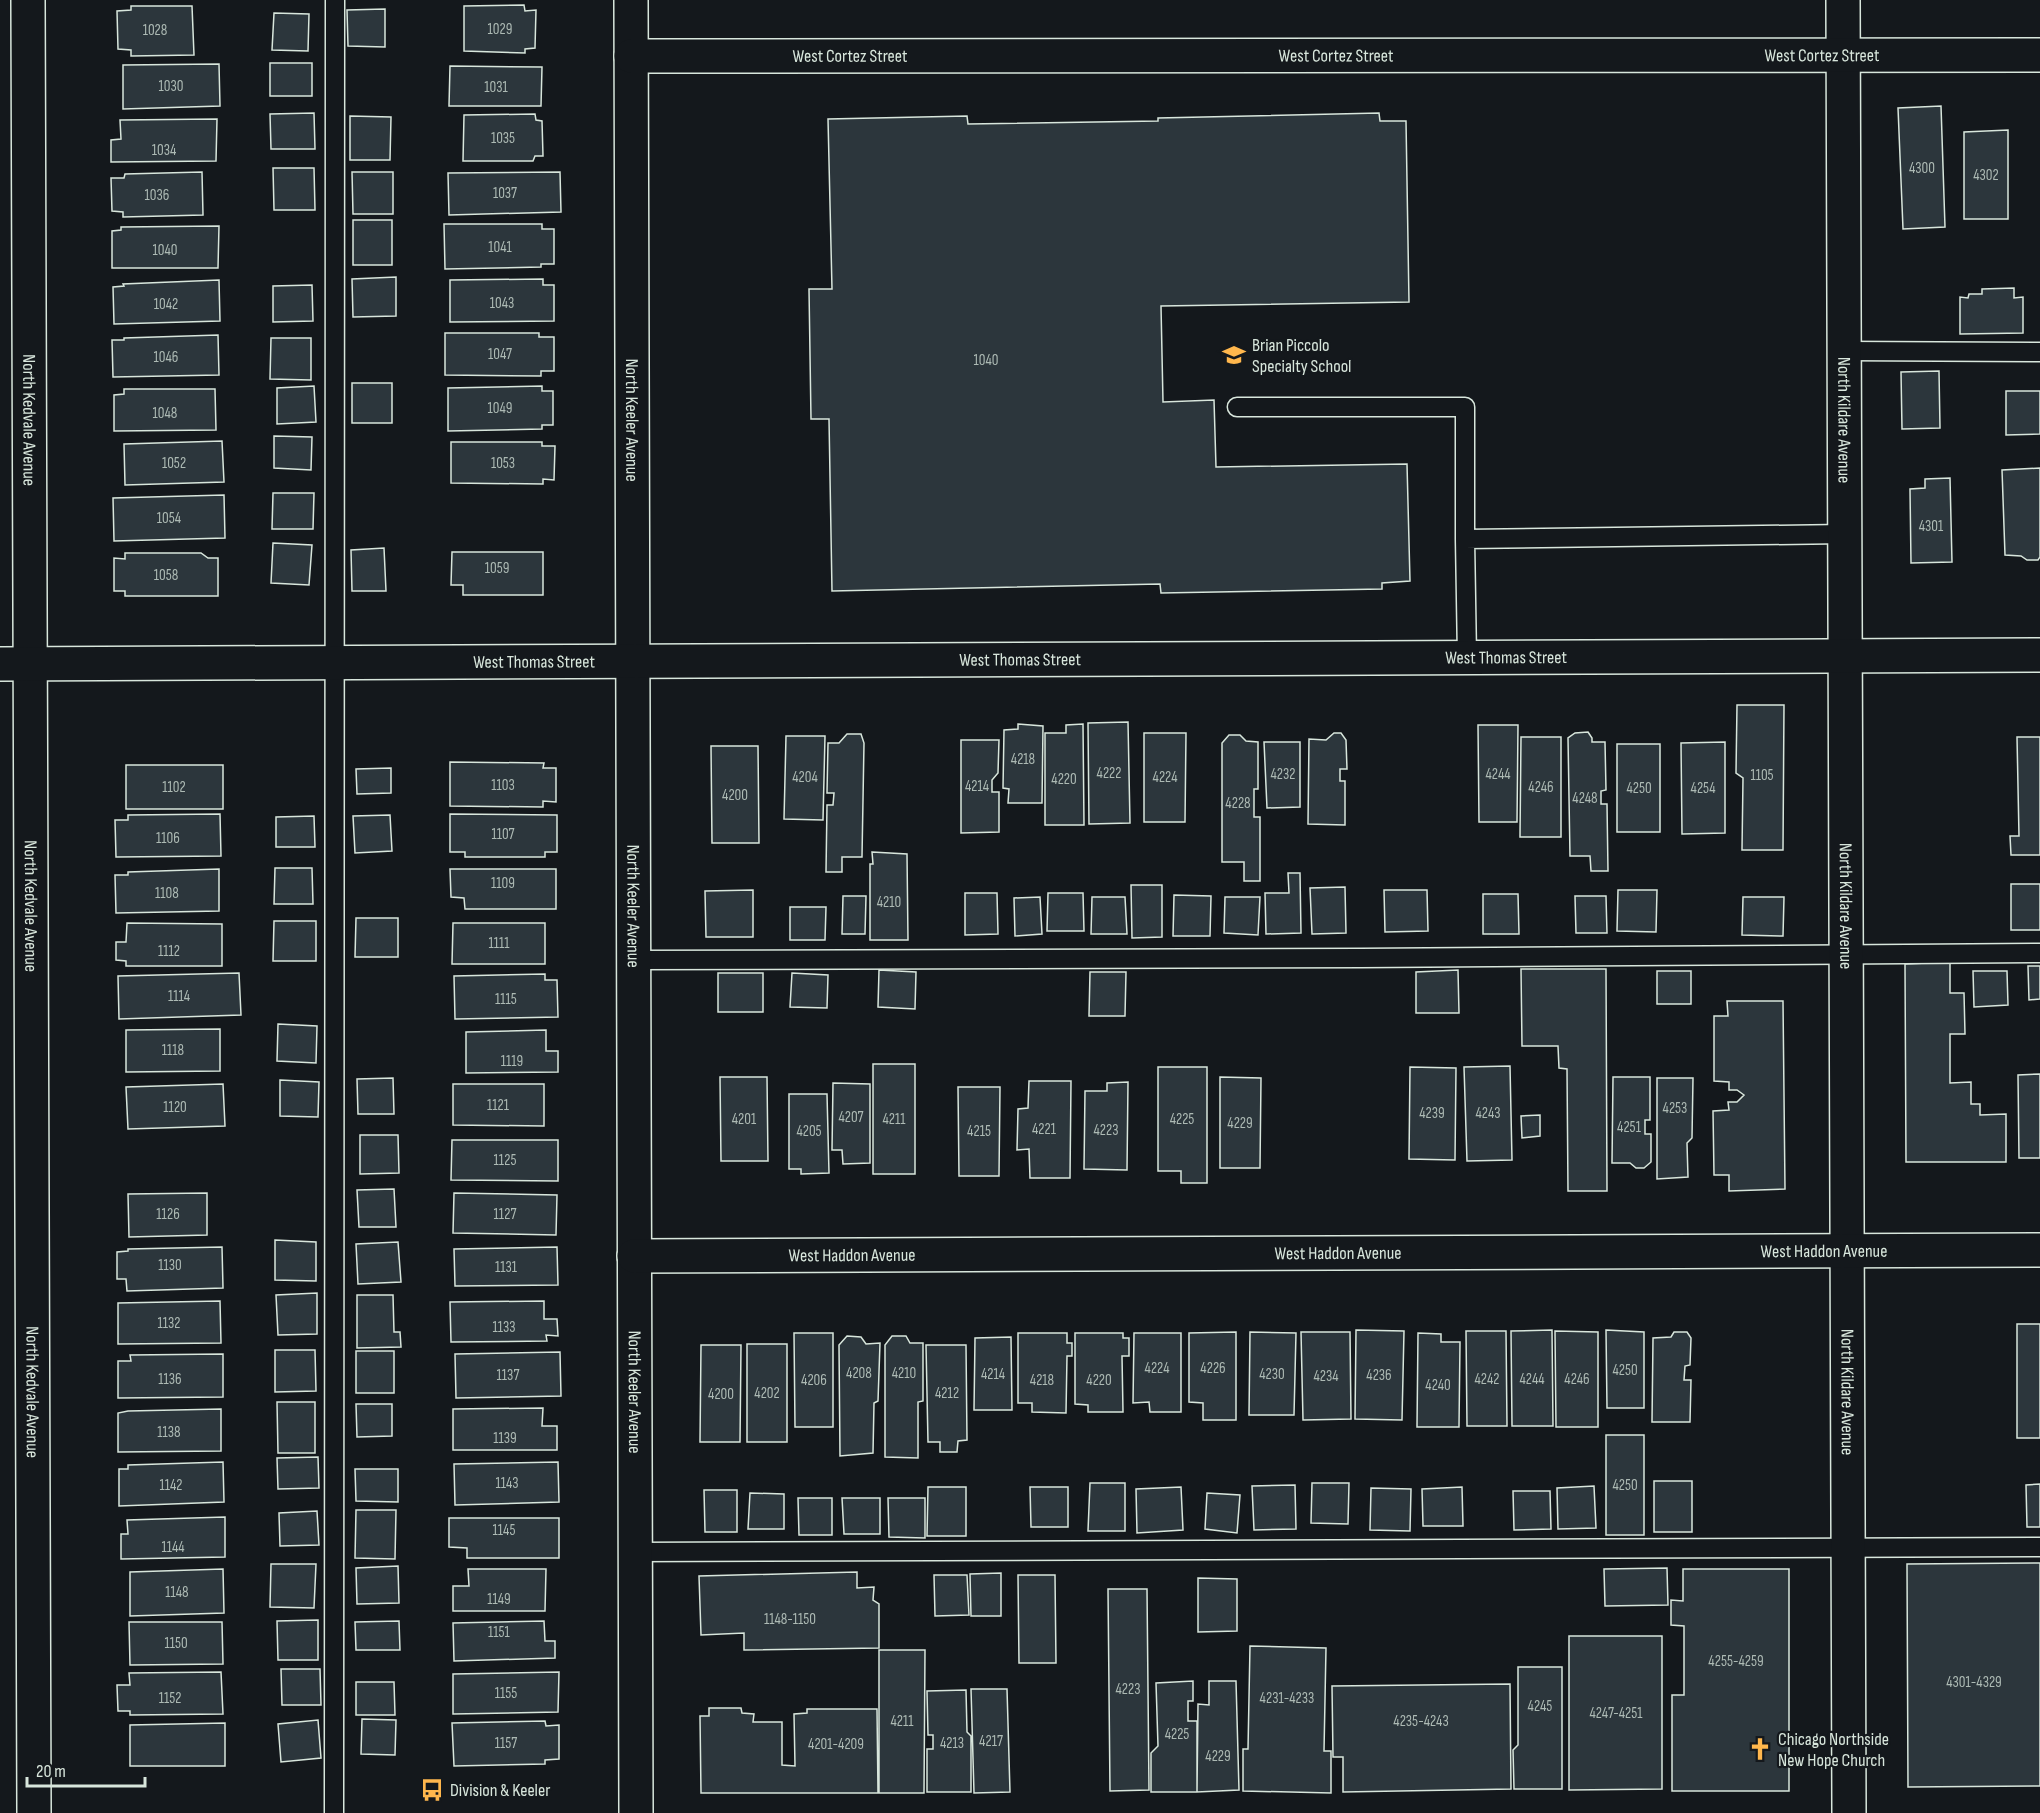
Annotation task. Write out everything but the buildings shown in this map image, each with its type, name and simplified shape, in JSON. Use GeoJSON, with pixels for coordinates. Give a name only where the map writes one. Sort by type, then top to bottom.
{"type":"FeatureCollection","features":[{"type":"Feature","properties":{"kind":"street","name":"North Kedvale Avenue"},"geometry":{"type":"LineString","coordinates":[[28,0],[15,663],[34,1813]]}},
{"type":"Feature","properties":{"kind":"street","name":"North Keeler Avenue"},"geometry":{"type":"LineString","coordinates":[[631,0],[636,1813]]}},
{"type":"Feature","properties":{"kind":"street","name":"North Kildare Avenue"},"geometry":{"type":"LineString","coordinates":[[1843,0],[1849,1813]]}},
{"type":"Feature","properties":{"kind":"street","name":"West Cortez Street"},"geometry":{"type":"LineString","coordinates":[[631,56],[2040,55]]}},
{"type":"Feature","properties":{"kind":"street","name":"West Thomas Street"},"geometry":{"type":"LineString","coordinates":[[15,663],[2040,655]]}},
{"type":"Feature","properties":{"kind":"street","name":"West Haddon Avenue"},"geometry":{"type":"LineString","coordinates":[[634,1256],[2040,1250]]}},
{"type":"Feature","properties":{"kind":"lane"},"geometry":{"type":"LineString","coordinates":[[334,1813],[335,0]]}},
{"type":"Feature","properties":{"kind":"lane"},"geometry":{"type":"LineString","coordinates":[[1844,351],[2040,352]]}},
{"type":"Feature","properties":{"kind":"lane"},"geometry":{"type":"LineString","coordinates":[[1237,407],[1465,407],[1467,657]]}},
{"type":"Feature","properties":{"kind":"lane"},"geometry":{"type":"LineString","coordinates":[[1465,539],[1845,534]]}},
{"type":"Feature","properties":{"kind":"lane"},"geometry":{"type":"LineString","coordinates":[[633,960],[1846,955],[2040,952]]}},
{"type":"Feature","properties":{"kind":"lane"},"geometry":{"type":"LineString","coordinates":[[635,1552],[2040,1547]]}},
{"type":"Feature","properties":{"kind":"place","name":"Brian Piccolo Specialty School"},"geometry":{"type":"Point","coordinates":[1234,355]}},
{"type":"Feature","properties":{"kind":"place","name":"Chicago Northside New Hope Church"},"geometry":{"type":"Point","coordinates":[1760,1749]}},
{"type":"Feature","properties":{"kind":"place","name":"Division & Keeler"},"geometry":{"type":"Point","coordinates":[432,1790]}}]}
